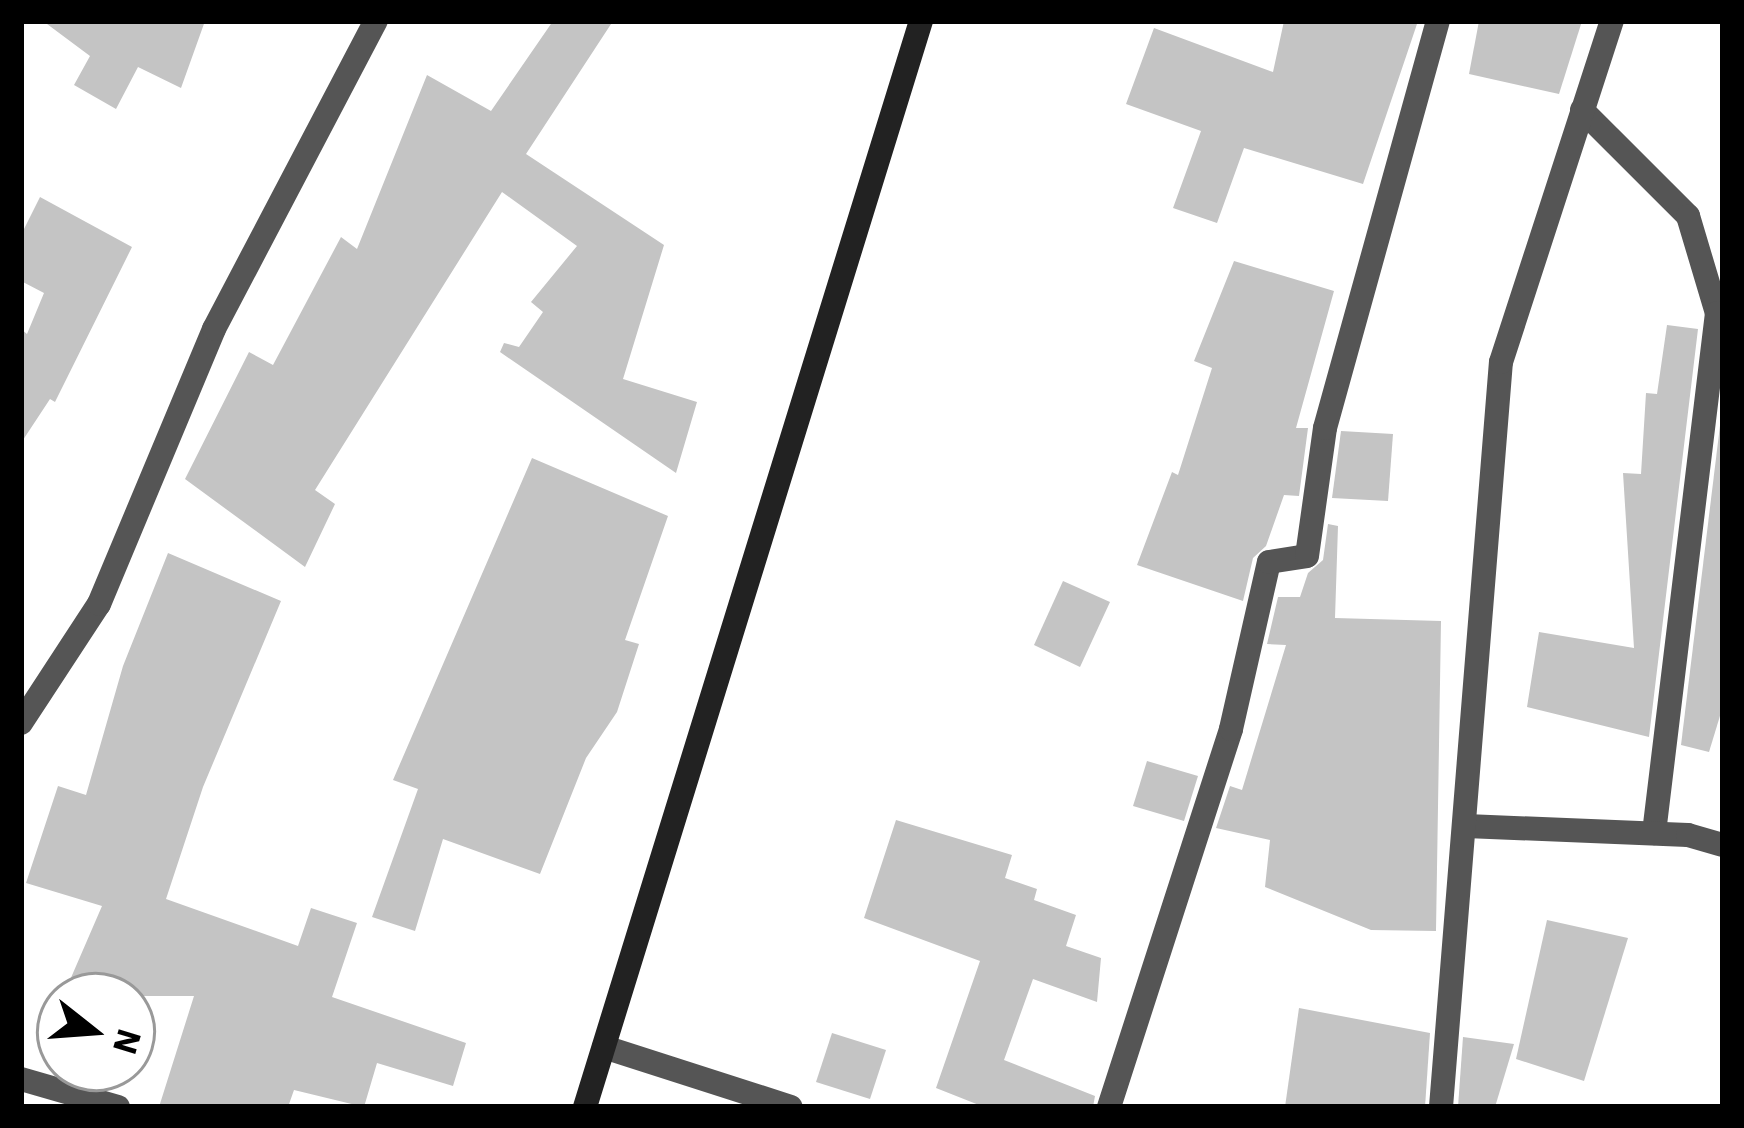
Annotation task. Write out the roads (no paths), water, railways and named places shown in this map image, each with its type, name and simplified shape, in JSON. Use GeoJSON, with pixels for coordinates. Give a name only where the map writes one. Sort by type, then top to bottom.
{"type":"FeatureCollection","features":[{"type":"Feature","properties":{"kind":"street"},"geometry":{"type":"LineString","coordinates":[[21,722],[99,604],[214,329],[376,21]]}},
{"type":"Feature","properties":{"kind":"street"},"geometry":{"type":"LineString","coordinates":[[585,1107],[921,21]]}},
{"type":"Feature","properties":{"kind":"street"},"geometry":{"type":"LineString","coordinates":[[1108,1107],[1232,729],[1269,562],[1307,556],[1324,428],[1438,21]]}},
{"type":"Feature","properties":{"kind":"street"},"geometry":{"type":"LineString","coordinates":[[1448,1105],[1501,362],[1612,21]]}},
{"type":"Feature","properties":{"kind":"street"},"geometry":{"type":"LineString","coordinates":[[1582,110],[1688,216],[1717,313],[1654,833]]}},
{"type":"Feature","properties":{"kind":"street"},"geometry":{"type":"LineString","coordinates":[[1466,826],[1654,833],[1723,844]]}},
{"type":"Feature","properties":{"kind":"street"},"geometry":{"type":"LineString","coordinates":[[604,1047],[791,1107]]}},
{"type":"Feature","properties":{"kind":"street"},"geometry":{"type":"LineString","coordinates":[[21,1079],[76,1101],[118,1107]]}}]}
